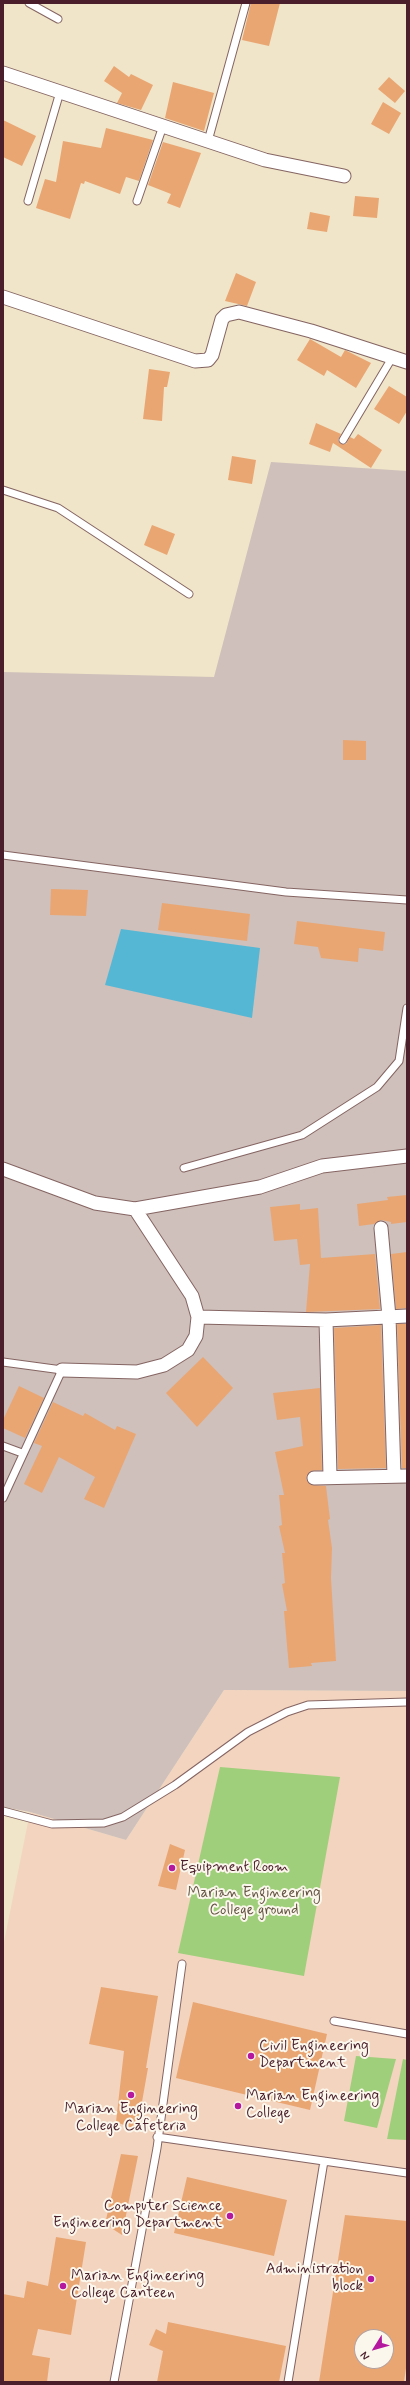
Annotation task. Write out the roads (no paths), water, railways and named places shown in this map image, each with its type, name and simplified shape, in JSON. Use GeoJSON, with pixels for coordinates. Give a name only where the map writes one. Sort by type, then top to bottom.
{"type":"FeatureCollection","features":[{"type":"Feature","properties":{"kind":"street"},"geometry":{"type":"LineString","coordinates":[[3,73],[265,160],[344,176]]}},
{"type":"Feature","properties":{"kind":"street"},"geometry":{"type":"LineString","coordinates":[[3,297],[195,361],[208,360],[212,355],[222,319],[232,312],[311,331],[407,362]]}},
{"type":"Feature","properties":{"kind":"street"},"geometry":{"type":"LineString","coordinates":[[3,1169],[95,1203],[135,1209],[260,1187],[322,1166],[407,1156]]}},
{"type":"Feature","properties":{"kind":"street"},"geometry":{"type":"LineString","coordinates":[[62,1370],[137,1372],[164,1365],[188,1350],[196,1336],[198,1317],[192,1296],[135,1209]]}},
{"type":"Feature","properties":{"kind":"street"},"geometry":{"type":"LineString","coordinates":[[314,1478],[330,1476],[401,1476],[381,1228]]}},
{"type":"Feature","properties":{"kind":"street"},"geometry":{"type":"LineString","coordinates":[[198,1317],[326,1320],[407,1316]]}},
{"type":"Feature","properties":{"kind":"street"},"geometry":{"type":"LineString","coordinates":[[326,1320],[330,1476]]}},
{"type":"Feature","properties":{"kind":"lane"},"geometry":{"type":"LineString","coordinates":[[30,3],[58,19]]}},
{"type":"Feature","properties":{"kind":"lane"},"geometry":{"type":"LineString","coordinates":[[208,141],[246,3]]}},
{"type":"Feature","properties":{"kind":"lane"},"geometry":{"type":"LineString","coordinates":[[28,201],[60,92]]}},
{"type":"Feature","properties":{"kind":"lane"},"geometry":{"type":"LineString","coordinates":[[137,201],[163,126]]}},
{"type":"Feature","properties":{"kind":"lane"},"geometry":{"type":"LineString","coordinates":[[343,440],[392,358]]}},
{"type":"Feature","properties":{"kind":"lane"},"geometry":{"type":"LineString","coordinates":[[3,490],[58,508],[189,594]]}},
{"type":"Feature","properties":{"kind":"lane"},"geometry":{"type":"LineString","coordinates":[[3,855],[286,892],[407,900]]}},
{"type":"Feature","properties":{"kind":"lane"},"geometry":{"type":"LineString","coordinates":[[184,1168],[302,1135],[377,1087],[399,1061],[407,1008]]}},
{"type":"Feature","properties":{"kind":"lane"},"geometry":{"type":"LineString","coordinates":[[3,1362],[62,1370],[22,1453],[3,1498]]}},
{"type":"Feature","properties":{"kind":"lane"},"geometry":{"type":"LineString","coordinates":[[3,1446],[22,1453]]}},
{"type":"Feature","properties":{"kind":"lane"},"geometry":{"type":"LineString","coordinates":[[3,1811],[52,1824],[104,1823],[123,1817],[175,1785],[248,1732],[287,1712],[308,1705],[407,1702]]}},
{"type":"Feature","properties":{"kind":"lane"},"geometry":{"type":"LineString","coordinates":[[114,2382],[157,2137],[182,1964]]}},
{"type":"Feature","properties":{"kind":"lane"},"geometry":{"type":"LineString","coordinates":[[334,2021],[407,2034]]}},
{"type":"Feature","properties":{"kind":"lane"},"geometry":{"type":"LineString","coordinates":[[157,2137],[407,2173]]}},
{"type":"Feature","properties":{"kind":"lane"},"geometry":{"type":"LineString","coordinates":[[288,2382],[324,2161]]}},
{"type":"Feature","properties":{"kind":"water"},"geometry":{"type":"Polygon","coordinates":[[[121,929],[260,948],[252,1018],[105,985],[121,929]]]}},
{"type":"Feature","properties":{"kind":"place","name":"Equipment Room"},"geometry":{"type":"Point","coordinates":[172,1868]}},
{"type":"Feature","properties":{"kind":"place","name":"Civil Engineering Department"},"geometry":{"type":"Point","coordinates":[251,2056]}},
{"type":"Feature","properties":{"kind":"place","name":"Marian Engineering College Cafeteria"},"geometry":{"type":"Point","coordinates":[131,2095]}},
{"type":"Feature","properties":{"kind":"place","name":"Marian Engineering College"},"geometry":{"type":"Point","coordinates":[238,2106]}},
{"type":"Feature","properties":{"kind":"place","name":"Computer Science Engineering Department"},"geometry":{"type":"Point","coordinates":[230,2216]}},
{"type":"Feature","properties":{"kind":"place","name":"Administration block"},"geometry":{"type":"Point","coordinates":[371,2279]}},
{"type":"Feature","properties":{"kind":"place","name":"Marian Engineering College Canteen"},"geometry":{"type":"Point","coordinates":[63,2286]}},
{"type":"Feature","properties":{"kind":"park label","name":"Marian Engineering College ground"},"geometry":{"type":"Point","coordinates":[254,1902]}}]}
